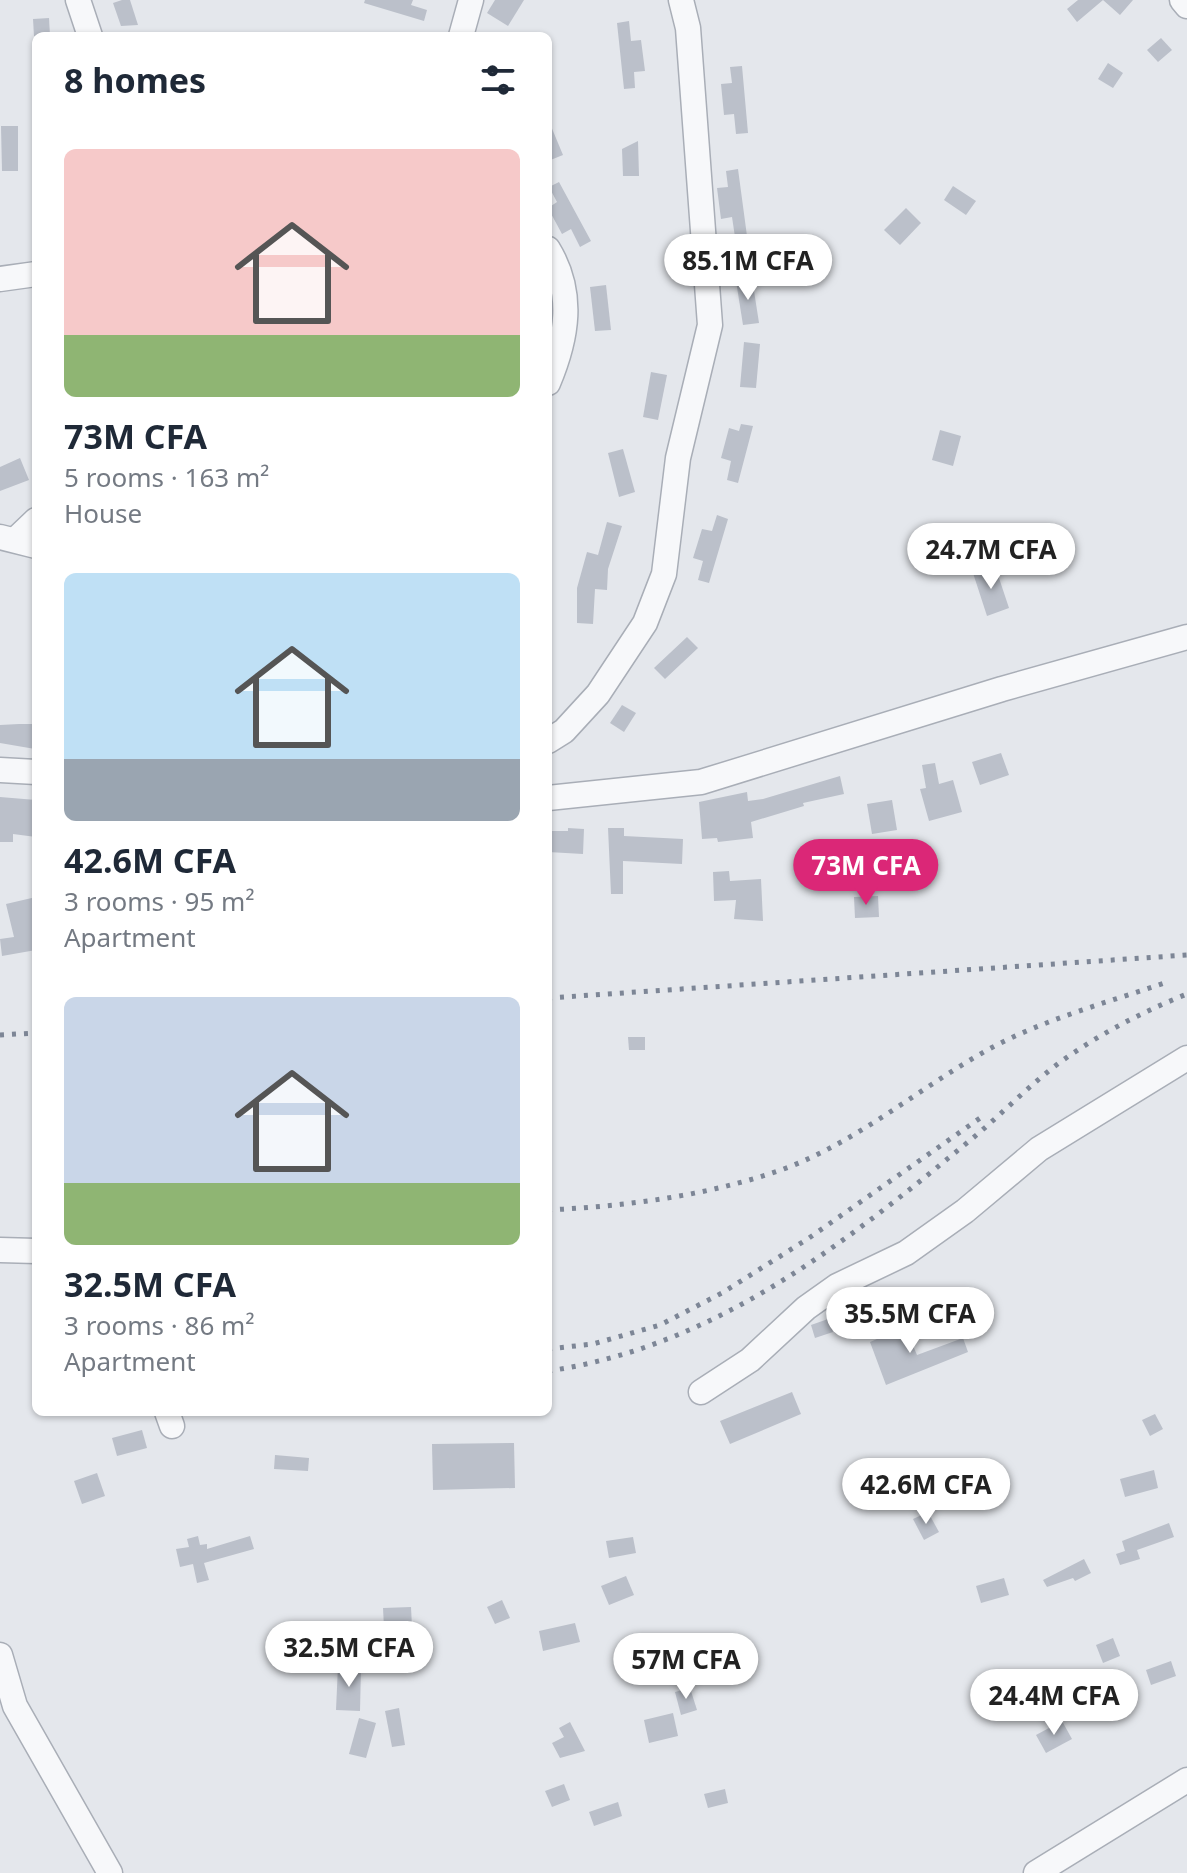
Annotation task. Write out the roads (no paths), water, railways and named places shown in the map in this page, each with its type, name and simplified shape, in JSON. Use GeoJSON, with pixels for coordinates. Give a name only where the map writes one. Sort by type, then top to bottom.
{"type":"FeatureCollection","features":[{"type":"Feature","properties":{"kind":"street"},"geometry":{"type":"LineString","coordinates":[[78,0],[89,32]]}},
{"type":"Feature","properties":{"kind":"street"},"geometry":{"type":"LineString","coordinates":[[462,32],[471,0]]}},
{"type":"Feature","properties":{"kind":"street"},"geometry":{"type":"LineString","coordinates":[[552,738],[564,731],[598,694],[645,623],[664,574],[678,458],[710,325],[688,28],[681,0]]}},
{"type":"Feature","properties":{"kind":"street"},"geometry":{"type":"LineString","coordinates":[[1182,0],[1187,6]]}},
{"type":"Feature","properties":{"kind":"street"},"geometry":{"type":"LineString","coordinates":[[552,256],[559,267],[557,302],[564,347],[552,374]]}},
{"type":"Feature","properties":{"kind":"street"},"geometry":{"type":"LineString","coordinates":[[0,279],[32,275]]}},
{"type":"Feature","properties":{"kind":"street"},"geometry":{"type":"LineString","coordinates":[[17,541],[32,524]]}},
{"type":"Feature","properties":{"kind":"street"},"geometry":{"type":"LineString","coordinates":[[552,798],[701,782],[1002,689],[1187,637]]}},
{"type":"Feature","properties":{"kind":"street"},"geometry":{"type":"LineString","coordinates":[[0,770],[32,772]]}},
{"type":"Feature","properties":{"kind":"street"},"geometry":{"type":"LineString","coordinates":[[701,1392],[750,1360],[806,1308],[837,1286],[906,1253],[965,1211],[1039,1149],[1187,1058]]}},
{"type":"Feature","properties":{"kind":"street"},"geometry":{"type":"LineString","coordinates":[[0,1250],[32,1251]]}},
{"type":"Feature","properties":{"kind":"street"},"geometry":{"type":"LineString","coordinates":[[0,1655],[15,1706],[39,1743],[110,1873]]}},
{"type":"Feature","properties":{"kind":"street"},"geometry":{"type":"LineString","coordinates":[[1036,1873],[1187,1780]]}},
{"type":"Feature","properties":{"kind":"railway"},"geometry":{"type":"LineString","coordinates":[[552,998],[1187,955]]}},
{"type":"Feature","properties":{"kind":"railway"},"geometry":{"type":"LineString","coordinates":[[552,1210],[666,1198],[724,1187],[781,1170],[836,1145],[991,1048],[1033,1028],[1167,982]]}},
{"type":"Feature","properties":{"kind":"railway"},"geometry":{"type":"LineString","coordinates":[[552,1370],[608,1359],[666,1340],[773,1286],[823,1254],[921,1181],[1059,1063],[1121,1024],[1187,994]]}},
{"type":"Feature","properties":{"kind":"railway"},"geometry":{"type":"LineString","coordinates":[[0,1035],[32,1033]]}},
{"type":"Feature","properties":{"kind":"railway"},"geometry":{"type":"LineString","coordinates":[[552,1349],[593,1344],[660,1325],[722,1293],[809,1238],[983,1116]]}}]}
